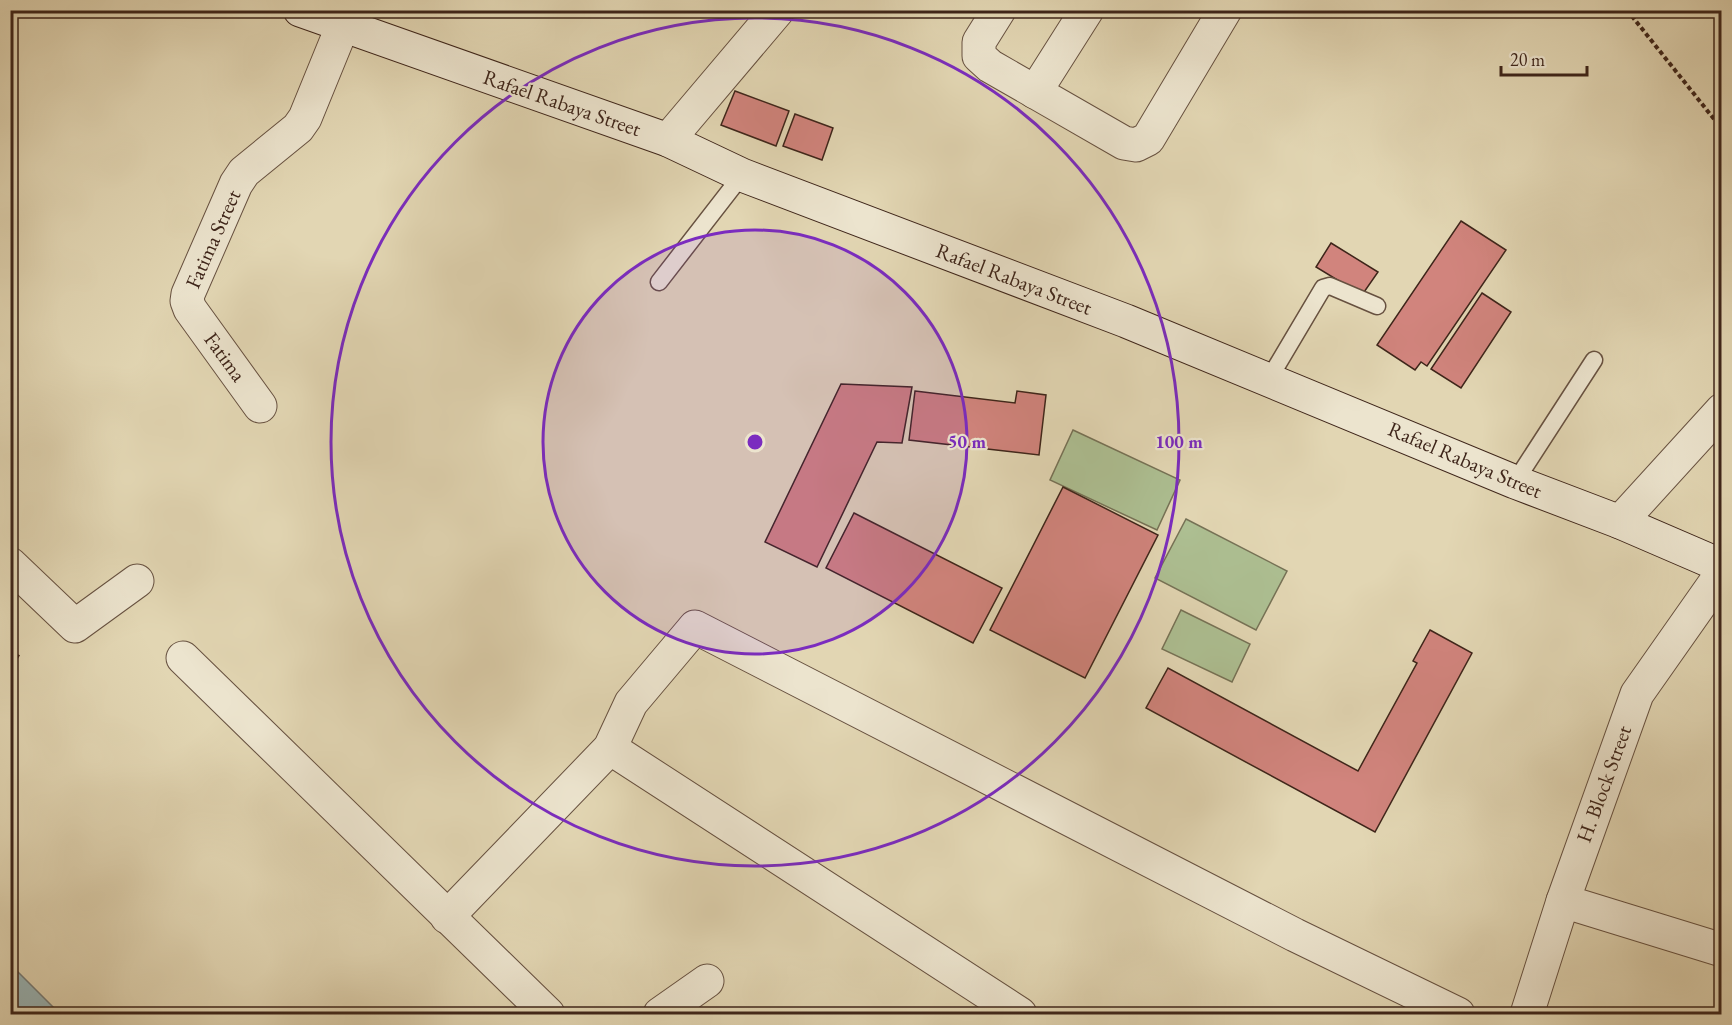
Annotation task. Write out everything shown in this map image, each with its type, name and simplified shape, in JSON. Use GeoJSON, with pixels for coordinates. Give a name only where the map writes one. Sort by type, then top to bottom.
{"type":"FeatureCollection","features":[{"type":"Feature","properties":{"kind":"street","name":"Rafael Rabaya Street"},"geometry":{"type":"LineString","coordinates":[[300,10],[668,140],[742,174],[1126,321],[1515,482],[1620,522],[1722,566]]}},
{"type":"Feature","properties":{"kind":"street"},"geometry":{"type":"LineString","coordinates":[[668,140],[778,10]]}},
{"type":"Feature","properties":{"kind":"street"},"geometry":{"type":"LineString","coordinates":[[999,10],[979,42],[979,56],[990,66],[1124,143],[1136,145],[1148,139],[1225,10]]}},
{"type":"Feature","properties":{"kind":"street"},"geometry":{"type":"LineString","coordinates":[[1035,92],[1087,10]]}},
{"type":"Feature","properties":{"kind":"street","name":"Fatima Street"},"geometry":{"type":"LineString","coordinates":[[190,309],[187,301],[188,294],[236,184],[244,172],[298,128],[305,118],[343,26]]}},
{"type":"Feature","properties":{"kind":"street","name":"Fatima"},"geometry":{"type":"LineString","coordinates":[[190,309],[260,406]]}},
{"type":"Feature","properties":{"kind":"street"},"geometry":{"type":"LineString","coordinates":[[1620,522],[1722,410]]}},
{"type":"Feature","properties":{"kind":"street"},"geometry":{"type":"LineString","coordinates":[[10,564],[75,626],[137,581]]}},
{"type":"Feature","properties":{"kind":"street","name":"H. Block Street"},"geometry":{"type":"LineString","coordinates":[[1527,1014],[1563,900],[1637,694],[1722,573]]}},
{"type":"Feature","properties":{"kind":"street"},"geometry":{"type":"LineString","coordinates":[[447,917],[610,748],[631,703],[695,627],[1070,817],[1295,935],[1458,1014]]}},
{"type":"Feature","properties":{"kind":"street"},"geometry":{"type":"LineString","coordinates":[[183,658],[548,1014]]}},
{"type":"Feature","properties":{"kind":"street"},"geometry":{"type":"LineString","coordinates":[[610,748],[1020,1014]]}},
{"type":"Feature","properties":{"kind":"street"},"geometry":{"type":"LineString","coordinates":[[1563,900],[1722,950]]}},
{"type":"Feature","properties":{"kind":"street"},"geometry":{"type":"LineString","coordinates":[[660,1014],[707,981]]}},
{"type":"Feature","properties":{"kind":"lane"},"geometry":{"type":"LineString","coordinates":[[659,282],[742,174]]}},
{"type":"Feature","properties":{"kind":"lane"},"geometry":{"type":"LineString","coordinates":[[1269,379],[1323,288],[1329,285],[1377,306]]}},
{"type":"Feature","properties":{"kind":"lane"},"geometry":{"type":"LineString","coordinates":[[1515,482],[1594,360]]}},
{"type":"Feature","properties":{"kind":"path"},"geometry":{"type":"LineString","coordinates":[[1627,10],[1722,129]]}},
{"type":"Feature","properties":{"kind":"path"},"geometry":{"type":"LineString","coordinates":[[10,652],[20,657]]}},
{"type":"Feature","properties":{"kind":"green space"},"geometry":{"type":"Polygon","coordinates":[[[1073,430],[1180,480],[1157,530],[1050,480],[1073,430]]]}},
{"type":"Feature","properties":{"kind":"green space"},"geometry":{"type":"Polygon","coordinates":[[[1186,519],[1287,571],[1256,630],[1155,578],[1186,519]]]}},
{"type":"Feature","properties":{"kind":"green space"},"geometry":{"type":"Polygon","coordinates":[[[1181,610],[1250,644],[1232,682],[1162,649],[1181,610]]]}},
{"type":"Feature","properties":{"kind":"water"},"geometry":{"type":"Polygon","coordinates":[[[13,967],[60,1014],[11,1014],[11,970],[13,967]]]}},
{"type":"Feature","properties":{"kind":"building"},"geometry":{"type":"Polygon","coordinates":[[[735,91],[789,111],[776,146],[721,125],[735,91]]]}},
{"type":"Feature","properties":{"kind":"building"},"geometry":{"type":"Polygon","coordinates":[[[795,114],[833,128],[822,160],[783,146],[795,114]]]}},
{"type":"Feature","properties":{"kind":"building"},"geometry":{"type":"Polygon","coordinates":[[[1461,221],[1506,250],[1427,366],[1421,362],[1415,370],[1377,345],[1461,221]]]}},
{"type":"Feature","properties":{"kind":"building"},"geometry":{"type":"Polygon","coordinates":[[[1331,243],[1378,272],[1362,295],[1316,267],[1331,243]]]}},
{"type":"Feature","properties":{"kind":"building"},"geometry":{"type":"Polygon","coordinates":[[[1482,293],[1511,312],[1461,388],[1431,369],[1482,293]]]}},
{"type":"Feature","properties":{"kind":"building"},"geometry":{"type":"Polygon","coordinates":[[[841,384],[912,387],[902,443],[877,442],[817,567],[765,542],[841,384]]]}},
{"type":"Feature","properties":{"kind":"building"},"geometry":{"type":"Polygon","coordinates":[[[915,391],[1015,403],[1017,391],[1046,395],[1039,455],[909,440],[915,391]]]}},
{"type":"Feature","properties":{"kind":"building"},"geometry":{"type":"Polygon","coordinates":[[[1063,487],[1158,535],[1085,678],[990,630],[1063,487]]]}},
{"type":"Feature","properties":{"kind":"building"},"geometry":{"type":"Polygon","coordinates":[[[854,513],[1002,588],[973,643],[826,568],[854,513]]]}},
{"type":"Feature","properties":{"kind":"building"},"geometry":{"type":"Polygon","coordinates":[[[1430,630],[1472,653],[1375,832],[1146,708],[1168,668],[1358,771],[1417,663],[1413,661],[1430,630]]]}}]}
